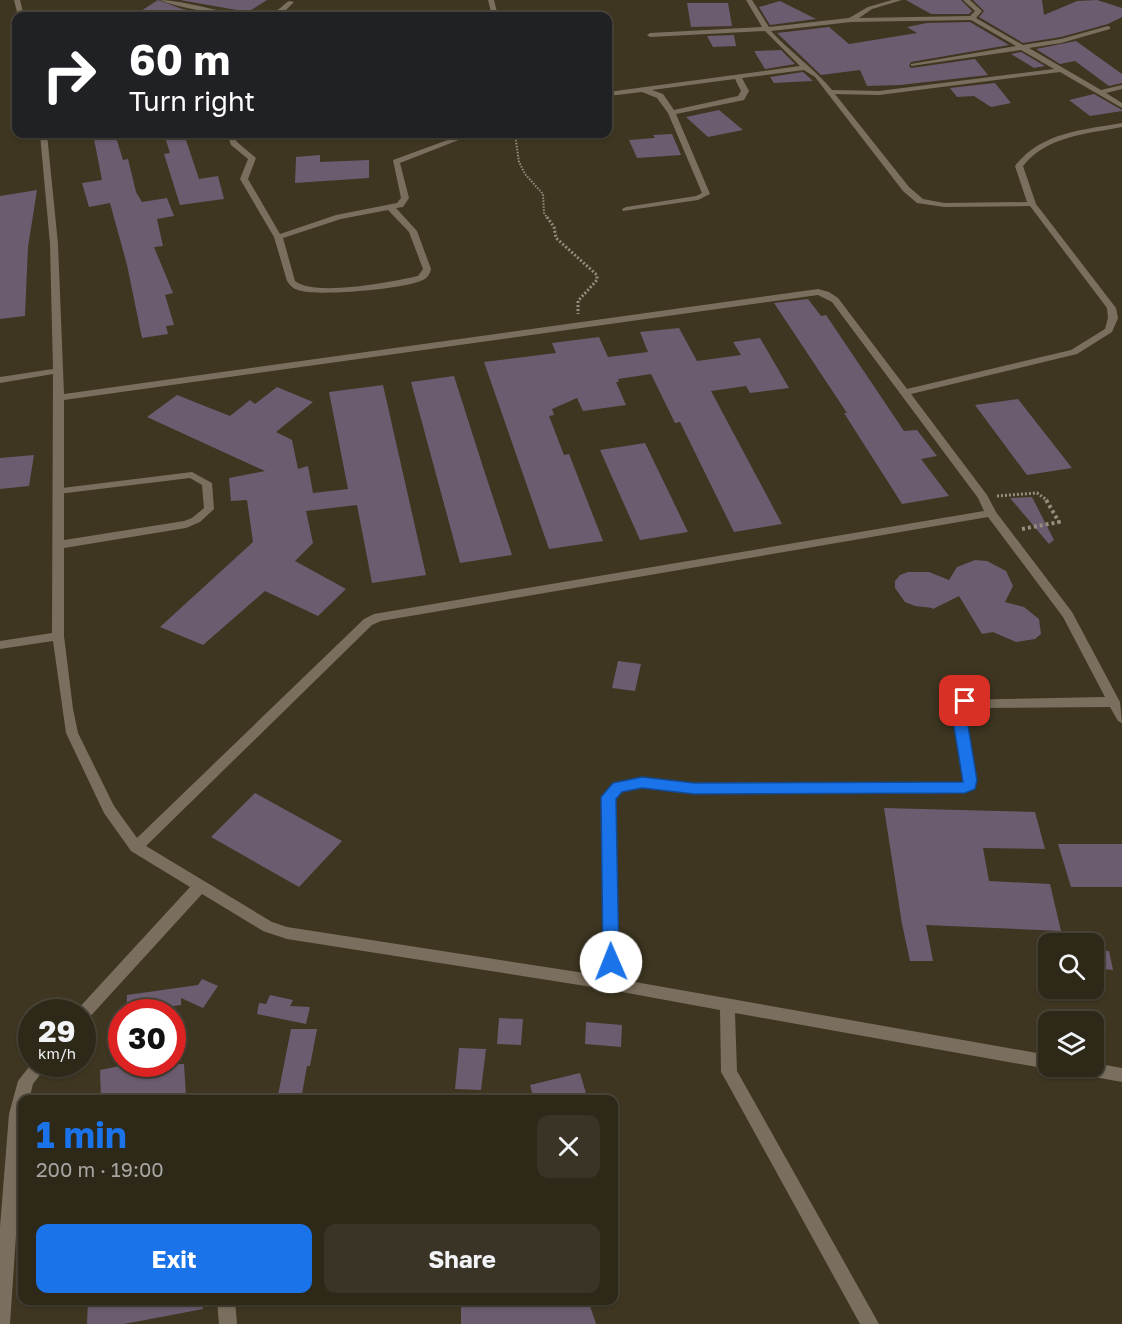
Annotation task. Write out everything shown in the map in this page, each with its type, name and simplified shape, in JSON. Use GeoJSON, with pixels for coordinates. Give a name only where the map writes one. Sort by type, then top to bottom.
{"type":"FeatureCollection","features":[{"type":"Feature","properties":{"kind":"street"},"geometry":{"type":"LineString","coordinates":[[163,0],[179,1],[230,12]]}},
{"type":"Feature","properties":{"kind":"street"},"geometry":{"type":"LineString","coordinates":[[749,0],[767,29],[803,68],[817,76],[906,189],[920,201],[966,206],[1032,204]]}},
{"type":"Feature","properties":{"kind":"street"},"geometry":{"type":"LineString","coordinates":[[851,20],[870,8],[899,0]]}},
{"type":"Feature","properties":{"kind":"street"},"geometry":{"type":"LineString","coordinates":[[966,0],[979,11],[972,18]]}},
{"type":"Feature","properties":{"kind":"street"},"geometry":{"type":"LineString","coordinates":[[277,12],[291,2]]}},
{"type":"Feature","properties":{"kind":"street"},"geometry":{"type":"LineString","coordinates":[[650,35],[767,29],[851,20],[972,18],[1122,106]]}},
{"type":"Feature","properties":{"kind":"street"},"geometry":{"type":"LineString","coordinates":[[913,65],[1069,39],[1108,28]]}},
{"type":"Feature","properties":{"kind":"street"},"geometry":{"type":"LineString","coordinates":[[612,94],[737,75],[803,68]]}},
{"type":"Feature","properties":{"kind":"street"},"geometry":{"type":"LineString","coordinates":[[830,92],[879,93],[1062,70]]}},
{"type":"Feature","properties":{"kind":"street"},"geometry":{"type":"LineString","coordinates":[[672,113],[741,98],[745,90],[737,75]]}},
{"type":"Feature","properties":{"kind":"street"},"geometry":{"type":"LineString","coordinates":[[1099,93],[1122,87]]}},
{"type":"Feature","properties":{"kind":"street"},"geometry":{"type":"LineString","coordinates":[[626,209],[698,198],[706,194],[672,113],[660,96],[644,90]]}},
{"type":"Feature","properties":{"kind":"street"},"geometry":{"type":"LineString","coordinates":[[906,392],[1074,352],[1109,330],[1113,318],[1111,308],[1032,204],[1019,166],[1026,154],[1063,136],[1122,125]]}},
{"type":"Feature","properties":{"kind":"street"},"geometry":{"type":"LineString","coordinates":[[44,138],[54,244],[58,398],[58,636],[67,709],[72,733],[109,809],[136,847],[268,927],[287,933],[611,984],[1038,1060]]}},
{"type":"Feature","properties":{"kind":"street"},"geometry":{"type":"LineString","coordinates":[[232,138],[234,143],[252,158],[244,179],[278,237],[291,281],[302,289],[360,289],[421,278],[427,269],[413,231],[391,208]]}},
{"type":"Feature","properties":{"kind":"street"},"geometry":{"type":"LineString","coordinates":[[278,237],[339,217],[400,205],[405,198],[396,165],[399,160],[459,138]]}},
{"type":"Feature","properties":{"kind":"street"},"geometry":{"type":"LineString","coordinates":[[58,398],[811,292],[826,294],[832,297],[906,392],[983,497],[1004,531],[1068,615],[1122,718]]}},
{"type":"Feature","properties":{"kind":"street"},"geometry":{"type":"LineString","coordinates":[[0,380],[57,371]]}},
{"type":"Feature","properties":{"kind":"street"},"geometry":{"type":"LineString","coordinates":[[58,491],[192,475],[207,483],[209,509],[196,520],[186,524],[58,545]]}},
{"type":"Feature","properties":{"kind":"street"},"geometry":{"type":"LineString","coordinates":[[136,847],[369,622],[378,617],[991,513]]}},
{"type":"Feature","properties":{"kind":"street"},"geometry":{"type":"LineString","coordinates":[[0,645],[58,636]]}},
{"type":"Feature","properties":{"kind":"street"},"geometry":{"type":"LineString","coordinates":[[611,984],[609,797],[618,787],[642,782],[694,788],[965,788],[970,785],[970,780],[959,703],[1114,702]]}},
{"type":"Feature","properties":{"kind":"street"},"geometry":{"type":"LineString","coordinates":[[96,1000],[200,886]]}},
{"type":"Feature","properties":{"kind":"street"},"geometry":{"type":"LineString","coordinates":[[727,1006],[729,1072],[870,1324]]}},
{"type":"Feature","properties":{"kind":"street"},"geometry":{"type":"LineString","coordinates":[[1104,1072],[1122,1075]]}},
{"type":"Feature","properties":{"kind":"street"},"geometry":{"type":"LineString","coordinates":[[22,1095],[29,1077]]}},
{"type":"Feature","properties":{"kind":"street"},"geometry":{"type":"LineString","coordinates":[[1,1324],[18,1110]]}},
{"type":"Feature","properties":{"kind":"street"},"geometry":{"type":"LineString","coordinates":[[226,1305],[228,1324]]}},
{"type":"Feature","properties":{"kind":"path"},"geometry":{"type":"LineString","coordinates":[[516,138],[519,162],[543,194],[544,213],[554,227],[556,238],[597,275],[597,280],[578,301],[580,326]]}},
{"type":"Feature","properties":{"kind":"path"},"geometry":{"type":"LineString","coordinates":[[983,497],[1037,493],[1046,499],[1058,517],[1059,522],[1054,525],[1004,531]]}},
{"type":"Feature","properties":{"kind":"building"},"geometry":{"type":"Polygon","coordinates":[[[158,0],[182,9],[200,12],[139,12],[158,0]]]}},
{"type":"Feature","properties":{"kind":"building"},"geometry":{"type":"Polygon","coordinates":[[[180,0],[267,0],[248,12],[180,0]]]}},
{"type":"Feature","properties":{"kind":"building"},"geometry":{"type":"Polygon","coordinates":[[[906,0],[961,0],[972,11],[969,14],[931,14],[906,0]]]}},
{"type":"Feature","properties":{"kind":"building"},"geometry":{"type":"Polygon","coordinates":[[[973,0],[1042,0],[1044,15],[1077,1],[1097,0],[1122,8],[1122,17],[1108,24],[1061,37],[1023,43],[979,17],[984,11],[973,0]]]}},
{"type":"Feature","properties":{"kind":"building"},"geometry":{"type":"Polygon","coordinates":[[[780,1],[816,19],[770,25],[759,7],[780,1]]]}},
{"type":"Feature","properties":{"kind":"building"},"geometry":{"type":"Polygon","coordinates":[[[687,3],[728,3],[732,26],[691,27],[687,3]]]}},
{"type":"Feature","properties":{"kind":"building"},"geometry":{"type":"Polygon","coordinates":[[[970,22],[1009,45],[911,62],[909,66],[911,68],[975,59],[988,75],[900,85],[867,86],[860,70],[821,75],[777,33],[829,27],[849,44],[917,33],[907,27],[927,23],[970,22]]]}},
{"type":"Feature","properties":{"kind":"building"},"geometry":{"type":"Polygon","coordinates":[[[734,35],[736,46],[713,47],[707,36],[734,35]]]}},
{"type":"Feature","properties":{"kind":"building"},"geometry":{"type":"Polygon","coordinates":[[[1076,41],[1122,74],[1122,83],[1109,86],[1075,61],[1060,64],[1036,49],[1076,41]]]}},
{"type":"Feature","properties":{"kind":"building"},"geometry":{"type":"Polygon","coordinates":[[[781,50],[795,64],[765,69],[754,51],[781,50]]]}},
{"type":"Feature","properties":{"kind":"building"},"geometry":{"type":"Polygon","coordinates":[[[1021,52],[1045,66],[1034,68],[1011,54],[1021,52]]]}},
{"type":"Feature","properties":{"kind":"building"},"geometry":{"type":"Polygon","coordinates":[[[803,72],[813,81],[774,83],[770,77],[803,72]]]}},
{"type":"Feature","properties":{"kind":"building"},"geometry":{"type":"Polygon","coordinates":[[[995,83],[1011,103],[991,107],[974,96],[957,97],[950,88],[995,83]]]}},
{"type":"Feature","properties":{"kind":"building"},"geometry":{"type":"Polygon","coordinates":[[[1094,94],[1122,111],[1090,116],[1069,100],[1094,94]]]}},
{"type":"Feature","properties":{"kind":"building"},"geometry":{"type":"Polygon","coordinates":[[[719,110],[743,130],[708,137],[686,117],[719,110]]]}},
{"type":"Feature","properties":{"kind":"building"},"geometry":{"type":"Polygon","coordinates":[[[672,134],[681,155],[637,158],[629,140],[655,138],[653,135],[672,134]]]}},
{"type":"Feature","properties":{"kind":"building"},"geometry":{"type":"Polygon","coordinates":[[[94,138],[116,138],[123,160],[128,159],[136,192],[142,202],[167,198],[174,216],[157,219],[163,246],[154,247],[173,293],[165,295],[174,325],[166,326],[168,334],[142,338],[127,265],[110,203],[89,207],[82,183],[102,180],[94,138]]]}},
{"type":"Feature","properties":{"kind":"building"},"geometry":{"type":"Polygon","coordinates":[[[165,138],[185,138],[199,179],[218,176],[224,199],[180,205],[164,154],[170,153],[165,138]]]}},
{"type":"Feature","properties":{"kind":"building"},"geometry":{"type":"Polygon","coordinates":[[[320,155],[320,162],[369,160],[369,178],[295,183],[296,157],[320,155]]]}},
{"type":"Feature","properties":{"kind":"building"},"geometry":{"type":"Polygon","coordinates":[[[37,190],[28,247],[25,316],[0,319],[0,196],[37,190]]]}},
{"type":"Feature","properties":{"kind":"building"},"geometry":{"type":"Polygon","coordinates":[[[808,299],[821,316],[826,315],[904,431],[917,430],[937,456],[921,459],[949,496],[902,504],[844,413],[847,413],[774,303],[808,299]]]}},
{"type":"Feature","properties":{"kind":"building"},"geometry":{"type":"Polygon","coordinates":[[[679,328],[697,361],[741,355],[733,342],[760,338],[789,388],[750,393],[746,386],[711,391],[782,524],[734,532],[680,422],[675,423],[651,374],[618,379],[619,382],[616,382],[626,405],[583,411],[577,398],[552,409],[554,415],[549,416],[564,455],[569,454],[603,541],[549,549],[484,362],[556,353],[552,343],[599,337],[608,357],[648,352],[640,332],[679,328]]]}},
{"type":"Feature","properties":{"kind":"building"},"geometry":{"type":"Polygon","coordinates":[[[454,376],[512,555],[460,563],[411,382],[454,376]]]}},
{"type":"Feature","properties":{"kind":"building"},"geometry":{"type":"Polygon","coordinates":[[[383,385],[426,575],[372,583],[357,505],[306,511],[313,543],[295,561],[346,589],[318,616],[265,591],[203,645],[160,627],[253,542],[247,500],[231,501],[229,478],[265,471],[147,417],[177,395],[230,416],[250,400],[255,404],[277,387],[313,402],[276,432],[292,440],[298,469],[308,466],[313,493],[348,489],[329,392],[383,385]]]}},
{"type":"Feature","properties":{"kind":"building"},"geometry":{"type":"Polygon","coordinates":[[[1018,399],[1072,468],[1027,475],[975,405],[1018,399]]]}},
{"type":"Feature","properties":{"kind":"building"},"geometry":{"type":"Polygon","coordinates":[[[645,443],[688,532],[640,540],[600,450],[645,443]]]}},
{"type":"Feature","properties":{"kind":"building"},"geometry":{"type":"Polygon","coordinates":[[[34,455],[29,486],[0,489],[0,458],[34,455]]]}},
{"type":"Feature","properties":{"kind":"building"},"geometry":{"type":"Polygon","coordinates":[[[1032,497],[1054,540],[1049,544],[1010,498],[1032,497]]]}},
{"type":"Feature","properties":{"kind":"building"},"geometry":{"type":"Polygon","coordinates":[[[975,560],[987,561],[1006,571],[1013,586],[1005,602],[1024,607],[1039,619],[1041,634],[1035,639],[1016,642],[993,632],[982,634],[959,596],[931,610],[933,608],[915,606],[905,602],[895,588],[895,581],[900,575],[908,572],[929,572],[949,580],[957,567],[975,560]]]}},
{"type":"Feature","properties":{"kind":"building"},"geometry":{"type":"Polygon","coordinates":[[[618,661],[641,664],[635,691],[612,688],[618,661]]]}},
{"type":"Feature","properties":{"kind":"building"},"geometry":{"type":"Polygon","coordinates":[[[255,793],[342,841],[299,887],[211,837],[255,793]]]}},
{"type":"Feature","properties":{"kind":"building"},"geometry":{"type":"Polygon","coordinates":[[[884,808],[1035,812],[1045,849],[983,848],[989,881],[1050,884],[1061,931],[926,925],[933,961],[910,961],[884,808]]]}},
{"type":"Feature","properties":{"kind":"building"},"geometry":{"type":"Polygon","coordinates":[[[1058,844],[1122,844],[1122,887],[1071,887],[1058,844]]]}},
{"type":"Feature","properties":{"kind":"building"},"geometry":{"type":"Polygon","coordinates":[[[1104,951],[1109,951],[1113,970],[1104,969],[1104,951]]]}},
{"type":"Feature","properties":{"kind":"building"},"geometry":{"type":"Polygon","coordinates":[[[202,979],[218,986],[203,1008],[181,998],[127,999],[127,995],[198,985],[202,979]]]}},
{"type":"Feature","properties":{"kind":"building"},"geometry":{"type":"Polygon","coordinates":[[[270,995],[293,1000],[290,1006],[310,1007],[306,1024],[257,1014],[259,1003],[266,1004],[270,995]]]}},
{"type":"Feature","properties":{"kind":"building"},"geometry":{"type":"Polygon","coordinates":[[[499,1018],[523,1019],[521,1045],[497,1044],[499,1018]]]}},
{"type":"Feature","properties":{"kind":"building"},"geometry":{"type":"Polygon","coordinates":[[[586,1022],[622,1025],[621,1047],[585,1044],[586,1022]]]}},
{"type":"Feature","properties":{"kind":"building"},"geometry":{"type":"Polygon","coordinates":[[[291,1029],[317,1029],[302,1095],[278,1095],[291,1029]]]}},
{"type":"Feature","properties":{"kind":"building"},"geometry":{"type":"Polygon","coordinates":[[[459,1048],[486,1049],[481,1090],[455,1089],[459,1048]]]}},
{"type":"Feature","properties":{"kind":"building"},"geometry":{"type":"Polygon","coordinates":[[[108,1068],[108,1077],[185,1077],[186,1095],[101,1095],[100,1070],[108,1068]]]}},
{"type":"Feature","properties":{"kind":"building"},"geometry":{"type":"Polygon","coordinates":[[[580,1073],[587,1095],[533,1095],[530,1085],[580,1073]]]}},
{"type":"Feature","properties":{"kind":"building"},"geometry":{"type":"Polygon","coordinates":[[[88,1305],[203,1305],[203,1309],[124,1324],[87,1324],[88,1305]]]}},
{"type":"Feature","properties":{"kind":"building"},"geometry":{"type":"Polygon","coordinates":[[[461,1305],[590,1305],[596,1324],[461,1324],[461,1305]]]}},
{"type":"Feature","properties":{"kind":"route"},"geometry":{"type":"LineString","coordinates":[[611,962],[609,797],[618,787],[642,782],[694,788],[965,788],[970,785],[970,780],[958,708],[959,703],[965,701]]}}]}
